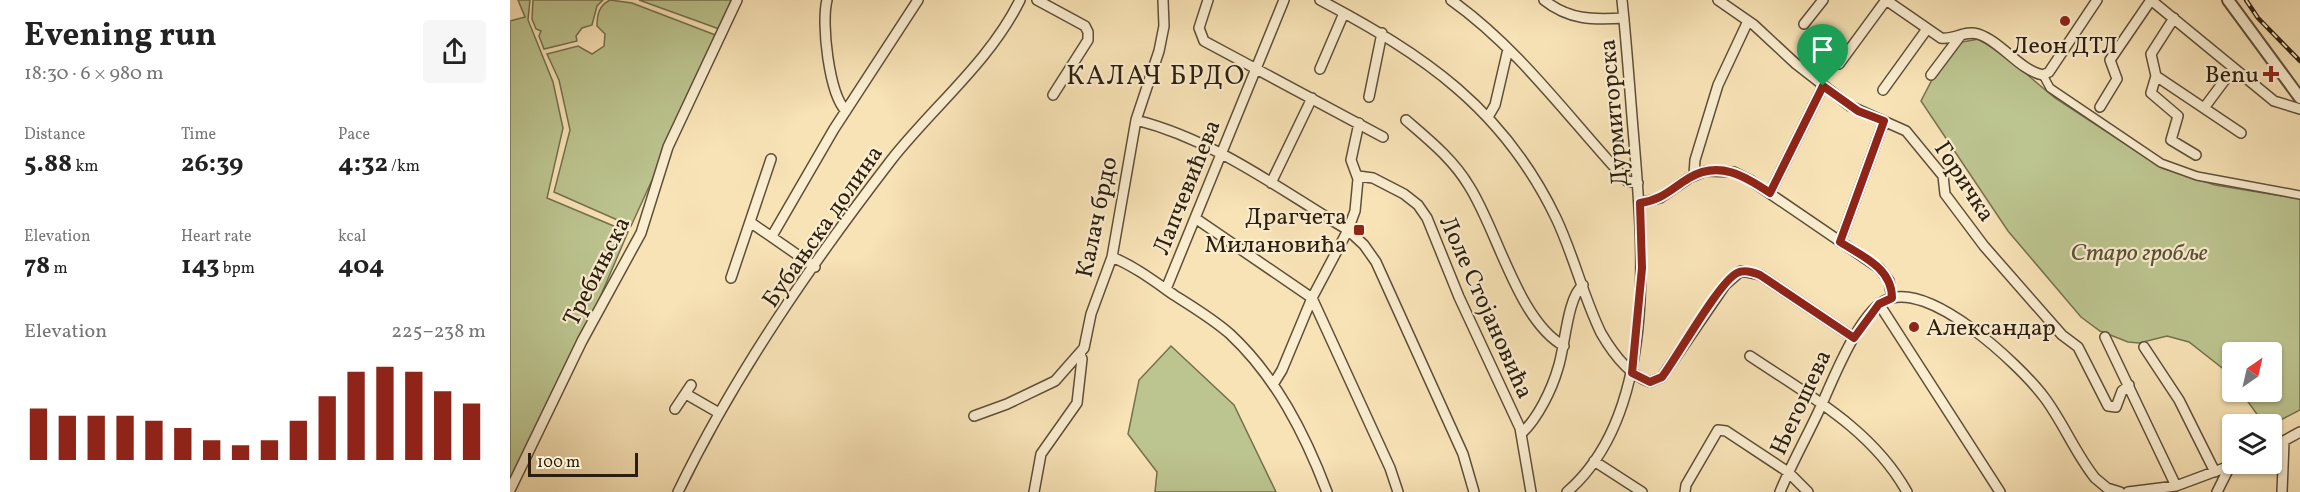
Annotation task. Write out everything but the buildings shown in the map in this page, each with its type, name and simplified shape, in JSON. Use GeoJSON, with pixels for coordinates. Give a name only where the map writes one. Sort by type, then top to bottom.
{"type":"FeatureCollection","features":[{"type":"Feature","properties":{"kind":"street","name":"Требињска"},"geometry":{"type":"LineString","coordinates":[[510,490],[582,341],[641,233],[668,147],[737,0]]}},
{"type":"Feature","properties":{"kind":"street"},"geometry":{"type":"LineString","coordinates":[[827,0],[824,16],[830,61],[837,98],[846,111]]}},
{"type":"Feature","properties":{"kind":"street"},"geometry":{"type":"LineString","coordinates":[[772,236],[846,111],[918,0]]}},
{"type":"Feature","properties":{"kind":"street","name":"Бубањска долина"},"geometry":{"type":"LineString","coordinates":[[678,492],[719,413],[815,267],[892,159],[1000,35],[1020,0]]}},
{"type":"Feature","properties":{"kind":"street"},"geometry":{"type":"LineString","coordinates":[[1037,0],[1085,26],[1088,32],[1088,40],[1053,95]]}},
{"type":"Feature","properties":{"kind":"street","name":"Калач брдо"},"geometry":{"type":"LineString","coordinates":[[974,416],[1049,384],[1063,374],[1086,343],[1091,314],[1112,257],[1136,120],[1160,51],[1164,26],[1163,0]]}},
{"type":"Feature","properties":{"kind":"street"},"geometry":{"type":"LineString","coordinates":[[1208,0],[1199,28],[1200,36],[1255,69],[1383,137]]}},
{"type":"Feature","properties":{"kind":"street","name":"Лапчевићева"},"geometry":{"type":"LineString","coordinates":[[1166,289],[1284,0]]}},
{"type":"Feature","properties":{"kind":"street"},"geometry":{"type":"LineString","coordinates":[[1320,0],[1382,33],[1442,74],[1488,117],[1521,158],[1550,206],[1600,333],[1632,373],[1650,382],[1662,377],[1725,285],[1741,271],[1760,275],[1854,338]]}},
{"type":"Feature","properties":{"kind":"street"},"geometry":{"type":"LineString","coordinates":[[1451,0],[1508,49],[1569,113],[1627,181],[1638,183]]}},
{"type":"Feature","properties":{"kind":"street"},"geometry":{"type":"LineString","coordinates":[[1544,0],[1562,12],[1576,17],[1595,20],[1624,18]]}},
{"type":"Feature","properties":{"kind":"street","name":"Дурмиторска"},"geometry":{"type":"LineString","coordinates":[[1567,492],[1594,461],[1622,409],[1632,373],[1642,268],[1640,203],[1622,0]]}},
{"type":"Feature","properties":{"kind":"street","name":"Горичка"},"geometry":{"type":"LineString","coordinates":[[1718,0],[1748,21],[1823,86],[1858,111],[1906,131],[1943,176],[1946,194],[1984,246],[2059,332],[2076,344],[2108,406],[2112,409],[2116,407],[2122,391],[2129,385]]}},
{"type":"Feature","properties":{"kind":"street"},"geometry":{"type":"LineString","coordinates":[[1804,24],[1823,0]]}},
{"type":"Feature","properties":{"kind":"street"},"geometry":{"type":"LineString","coordinates":[[1839,64],[1886,0],[1944,39],[1974,33],[1984,36],[2046,74],[2050,88],[2161,163],[2197,176],[2300,195]]}},
{"type":"Feature","properties":{"kind":"street"},"geometry":{"type":"LineString","coordinates":[[2046,74],[2097,0]]}},
{"type":"Feature","properties":{"kind":"street"},"geometry":{"type":"LineString","coordinates":[[2100,107],[2117,79],[2110,60],[2151,0],[2274,101],[2300,110]]}},
{"type":"Feature","properties":{"kind":"street"},"geometry":{"type":"LineString","coordinates":[[2228,0],[2300,98]]}},
{"type":"Feature","properties":{"kind":"street"},"geometry":{"type":"LineString","coordinates":[[1320,69],[1344,13]]}},
{"type":"Feature","properties":{"kind":"street"},"geometry":{"type":"LineString","coordinates":[[2174,18],[2151,54],[2156,76],[2151,91],[2152,97],[2178,117],[2170,138],[2196,155]]}},
{"type":"Feature","properties":{"kind":"street"},"geometry":{"type":"LineString","coordinates":[[1694,176],[1695,160],[1718,85],[1748,21]]}},
{"type":"Feature","properties":{"kind":"street"},"geometry":{"type":"LineString","coordinates":[[1883,90],[1927,29]]}},
{"type":"Feature","properties":{"kind":"street"},"geometry":{"type":"LineString","coordinates":[[1370,97],[1382,33]]}},
{"type":"Feature","properties":{"kind":"street"},"geometry":{"type":"LineString","coordinates":[[1931,75],[1962,34]]}},
{"type":"Feature","properties":{"kind":"street"},"geometry":{"type":"LineString","coordinates":[[1488,117],[1495,105],[1508,49]]}},
{"type":"Feature","properties":{"kind":"street"},"geometry":{"type":"LineString","coordinates":[[2204,108],[2234,69]]}},
{"type":"Feature","properties":{"kind":"street"},"geometry":{"type":"LineString","coordinates":[[2156,76],[2241,133]]}},
{"type":"Feature","properties":{"kind":"street"},"geometry":{"type":"LineString","coordinates":[[1770,193],[1823,86]]}},
{"type":"Feature","properties":{"kind":"street"},"geometry":{"type":"LineString","coordinates":[[1270,183],[1312,98]]}},
{"type":"Feature","properties":{"kind":"street"},"geometry":{"type":"LineString","coordinates":[[1136,120],[1174,130],[1222,152],[1348,230],[1364,245],[1376,262],[1463,454],[1474,492]]}},
{"type":"Feature","properties":{"kind":"street"},"geometry":{"type":"LineString","coordinates":[[1406,120],[1435,145],[1459,171],[1483,209],[1512,278],[1542,326],[1564,346]]}},
{"type":"Feature","properties":{"kind":"street"},"geometry":{"type":"LineString","coordinates":[[1840,242],[1884,121]]}},
{"type":"Feature","properties":{"kind":"street"},"geometry":{"type":"LineString","coordinates":[[1274,383],[1282,370],[1312,298],[1348,230],[1357,203],[1358,176],[1351,160],[1359,123]]}},
{"type":"Feature","properties":{"kind":"street"},"geometry":{"type":"LineString","coordinates":[[730,278],[771,159]]}},
{"type":"Feature","properties":{"kind":"street"},"geometry":{"type":"LineString","coordinates":[[1640,203],[1660,198],[1694,176],[1713,170],[1734,172],[1770,193],[1885,274],[1891,286],[1892,298],[1908,298],[1934,307],[1982,336],[2005,354],[2044,396],[2095,478],[2107,488],[2120,492]]}},
{"type":"Feature","properties":{"kind":"street","name":"Лоле Стојановића"},"geometry":{"type":"LineString","coordinates":[[1358,176],[1373,178],[1404,194],[1418,206],[1427,218],[1459,297],[1522,433],[1531,492]]}},
{"type":"Feature","properties":{"kind":"street"},"geometry":{"type":"LineString","coordinates":[[1195,218],[1312,298],[1398,492]]}},
{"type":"Feature","properties":{"kind":"street"},"geometry":{"type":"LineString","coordinates":[[750,222],[815,267]]}},
{"type":"Feature","properties":{"kind":"street"},"geometry":{"type":"LineString","coordinates":[[1112,257],[1166,289],[1229,333],[1274,383],[1315,460],[1328,492]]}},
{"type":"Feature","properties":{"kind":"street"},"geometry":{"type":"LineString","coordinates":[[1522,433],[1548,392],[1557,371],[1574,298],[1583,285]]}},
{"type":"Feature","properties":{"kind":"street","name":"Његошева"},"geometry":{"type":"LineString","coordinates":[[1780,492],[1822,404],[1838,363],[1879,304],[1892,298]]}},
{"type":"Feature","properties":{"kind":"street"},"geometry":{"type":"LineString","coordinates":[[1879,304],[2000,492]]}},
{"type":"Feature","properties":{"kind":"street"},"geometry":{"type":"LineString","coordinates":[[2105,337],[2176,486]]}},
{"type":"Feature","properties":{"kind":"street"},"geometry":{"type":"LineString","coordinates":[[2144,347],[2179,400],[2215,472]]}},
{"type":"Feature","properties":{"kind":"street"},"geometry":{"type":"LineString","coordinates":[[1034,492],[1041,454],[1077,403],[1082,362],[1080,354]]}},
{"type":"Feature","properties":{"kind":"street"},"geometry":{"type":"LineString","coordinates":[[1750,356],[1822,404],[1870,442],[1884,457],[1907,492]]}},
{"type":"Feature","properties":{"kind":"street"},"geometry":{"type":"LineString","coordinates":[[675,409],[691,385]]}},
{"type":"Feature","properties":{"kind":"street"},"geometry":{"type":"LineString","coordinates":[[686,394],[719,413]]}},
{"type":"Feature","properties":{"kind":"street"},"geometry":{"type":"LineString","coordinates":[[1685,492],[1686,485],[1718,430],[1726,431],[1788,472],[1808,492]]}},
{"type":"Feature","properties":{"kind":"street"},"geometry":{"type":"LineString","coordinates":[[2283,492],[2284,442],[2300,432]]}},
{"type":"Feature","properties":{"kind":"street"},"geometry":{"type":"LineString","coordinates":[[1594,461],[1642,492]]}},
{"type":"Feature","properties":{"kind":"street"},"geometry":{"type":"LineString","coordinates":[[2128,492],[2176,486],[2222,469]]}},
{"type":"Feature","properties":{"kind":"street"},"geometry":{"type":"LineString","coordinates":[[2217,492],[2227,474]]}},
{"type":"Feature","properties":{"kind":"green space"},"geometry":{"type":"Polygon","coordinates":[[[518,0],[530,0],[528,20],[553,82],[563,128],[547,198],[628,232],[589,323],[510,481],[510,21],[525,17],[518,0]]]}},
{"type":"Feature","properties":{"kind":"green space"},"geometry":{"type":"Polygon","coordinates":[[[533,0],[603,0],[597,6],[592,25],[582,28],[576,36],[577,41],[544,49],[539,36],[541,31],[536,29],[532,19],[533,0]]]}},
{"type":"Feature","properties":{"kind":"green space"},"geometry":{"type":"Polygon","coordinates":[[[610,0],[632,3],[718,36],[631,226],[554,192],[570,130],[559,80],[547,54],[578,46],[592,54],[604,46],[605,34],[597,26],[597,18],[601,8],[610,0]]]}},
{"type":"Feature","properties":{"kind":"green space"},"geometry":{"type":"Polygon","coordinates":[[[639,0],[736,0],[722,30],[639,0]]]}},
{"type":"Feature","properties":{"kind":"green space","name":"Старо гробље"},"geometry":{"type":"Polygon","coordinates":[[[1979,39],[1993,46],[2055,98],[2162,168],[2215,185],[2300,199],[2300,410],[2282,419],[2282,414],[2257,414],[2248,402],[2282,402],[2282,342],[2222,342],[2222,368],[2189,342],[2167,336],[2139,343],[2128,342],[2100,331],[2081,317],[2008,231],[1921,101],[1935,74],[1962,42],[1979,39]]]}},
{"type":"Feature","properties":{"kind":"green space"},"geometry":{"type":"Polygon","coordinates":[[[1171,346],[1234,405],[1276,492],[1155,492],[1157,472],[1128,434],[1139,380],[1171,346]]]}},
{"type":"Feature","properties":{"kind":"railway"},"geometry":{"type":"LineString","coordinates":[[2246,0],[2258,18],[2300,61]]}},
{"type":"Feature","properties":{"kind":"place","name":"Леон ДТЛ"},"geometry":{"type":"Point","coordinates":[2065,21]}},
{"type":"Feature","properties":{"kind":"place","name":"Benu"},"geometry":{"type":"Point","coordinates":[2271,74]}},
{"type":"Feature","properties":{"kind":"place","name":"Драгчета Милановића"},"geometry":{"type":"Point","coordinates":[1359,230]}},
{"type":"Feature","properties":{"kind":"place","name":"Александар"},"geometry":{"type":"Point","coordinates":[1914,327]}},
{"type":"Feature","properties":{"kind":"district","name":"КАЛАЧ БРДО"},"geometry":{"type":"Point","coordinates":[1156,75]}},
{"type":"Feature","properties":{"kind":"route"},"geometry":{"type":"LineString","coordinates":[[1823,86],[1858,111],[1884,121],[1840,242],[1885,274],[1891,286],[1892,298],[1879,304],[1854,338],[1760,275],[1748,271],[1737,272],[1721,290],[1662,377],[1650,382],[1632,373],[1642,268],[1640,203],[1667,195],[1689,178],[1713,170],[1739,174],[1770,193],[1823,86]]}}]}
